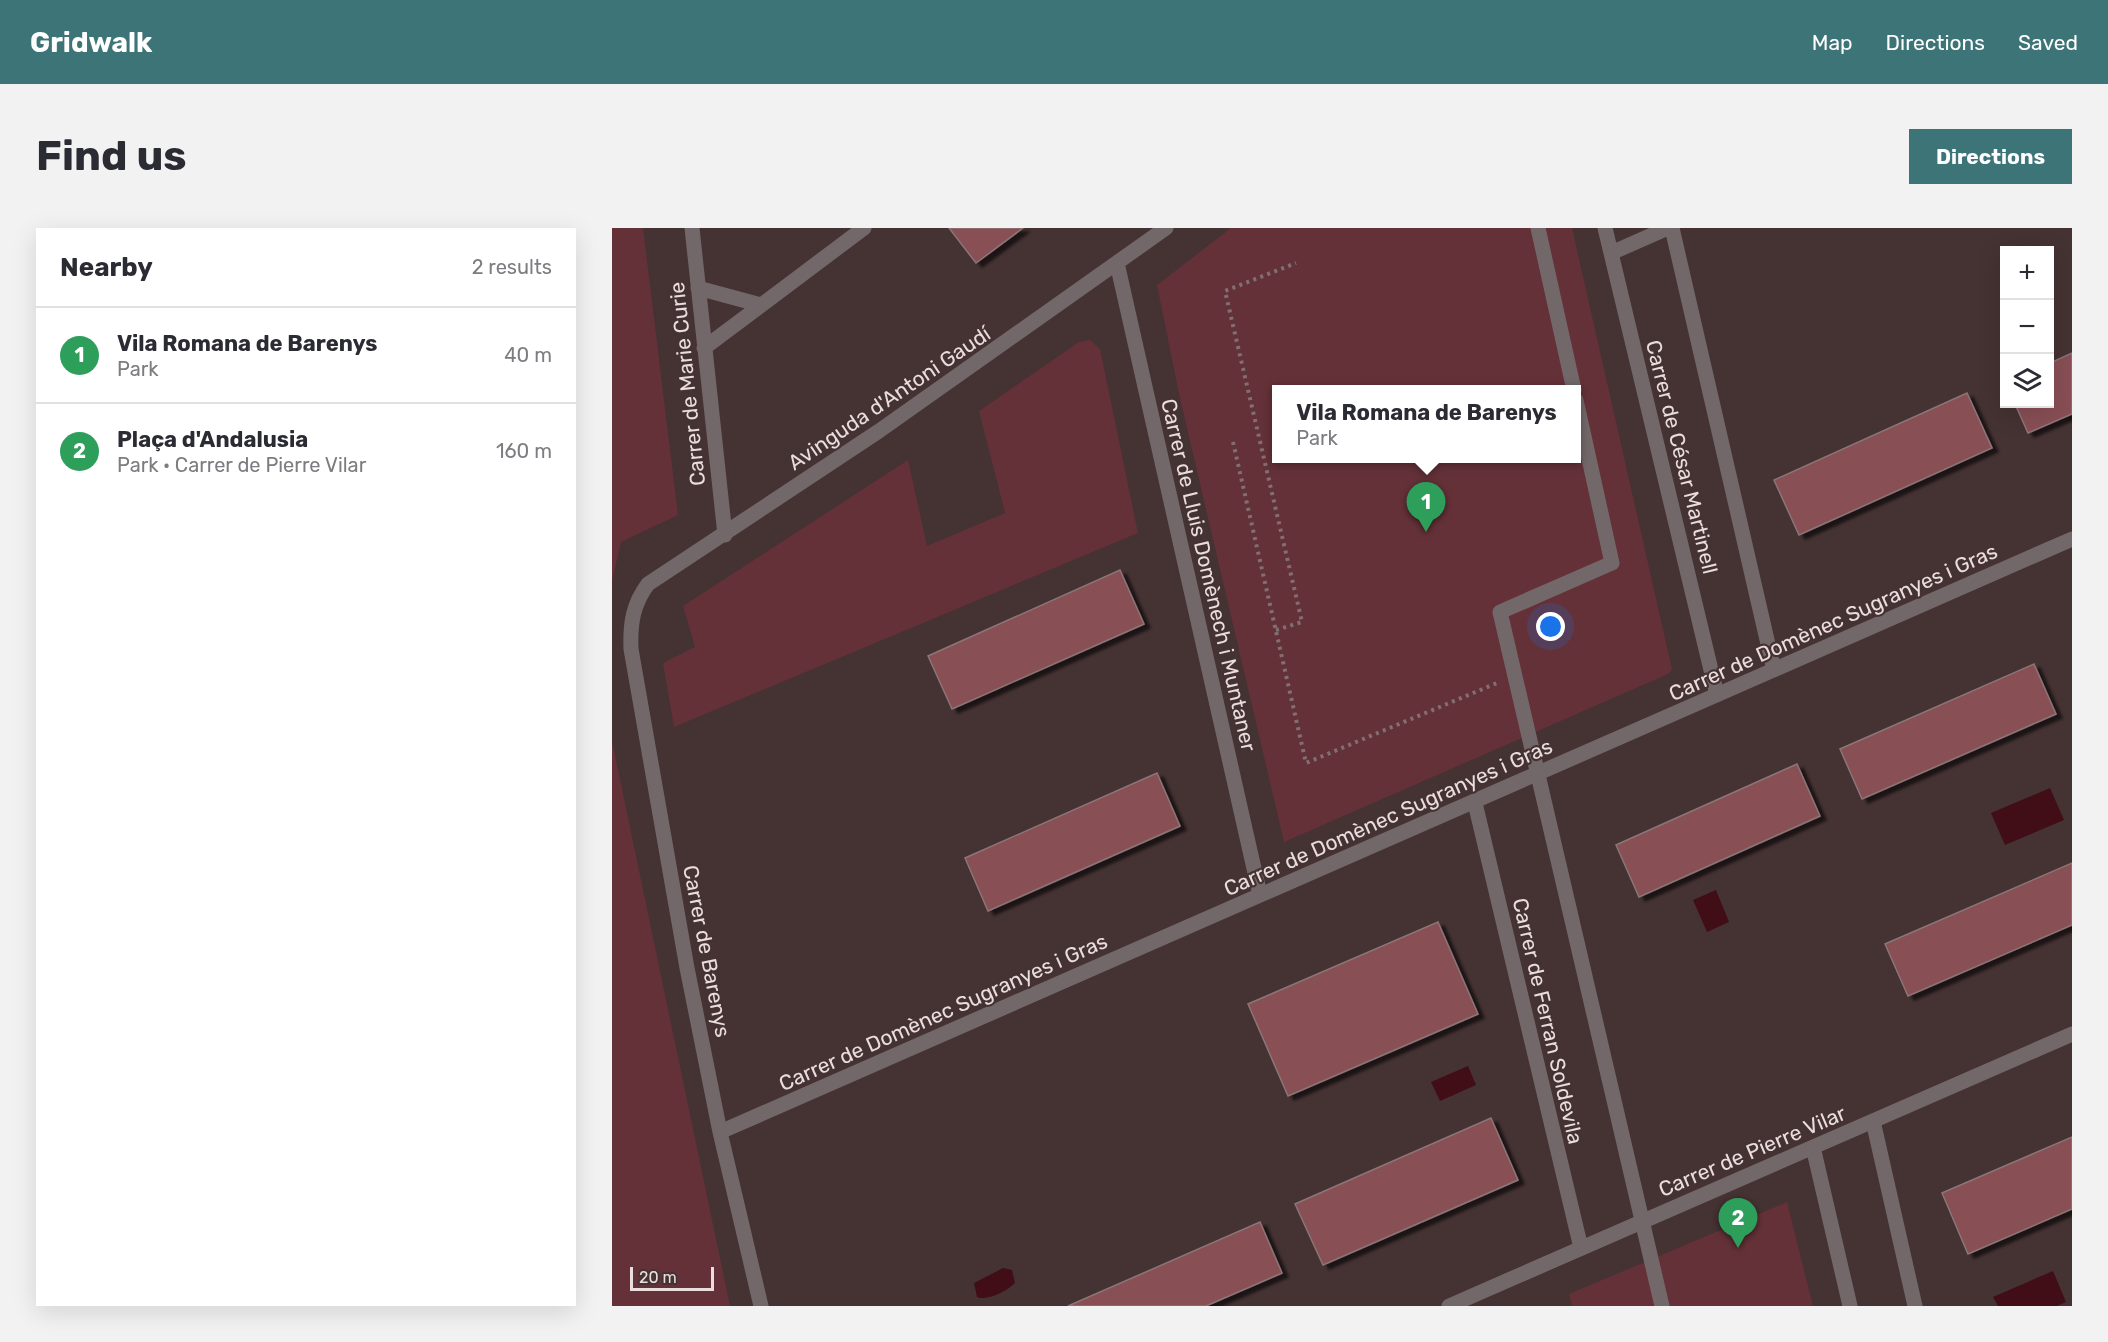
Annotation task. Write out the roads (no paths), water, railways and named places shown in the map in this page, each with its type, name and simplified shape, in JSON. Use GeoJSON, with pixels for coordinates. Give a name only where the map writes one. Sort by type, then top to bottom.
{"type":"FeatureCollection","features":[{"type":"Feature","properties":{"kind":"street","name":"Carrer de Marie Curie"},"geometry":{"type":"LineString","coordinates":[[692,228],[725,535]]}},
{"type":"Feature","properties":{"kind":"street"},"geometry":{"type":"LineString","coordinates":[[704,348],[864,228]]}},
{"type":"Feature","properties":{"kind":"street","name":"Avinguda d'Antoni Gaudí"},"geometry":{"type":"LineString","coordinates":[[636,602],[648,584],[879,431],[1166,228]]}},
{"type":"Feature","properties":{"kind":"street"},"geometry":{"type":"LineString","coordinates":[[1538,228],[1573,385]]}},
{"type":"Feature","properties":{"kind":"street","name":"Carrer de César Martinell"},"geometry":{"type":"LineString","coordinates":[[1605,228],[1717,695]]}},
{"type":"Feature","properties":{"kind":"street"},"geometry":{"type":"LineString","coordinates":[[1611,253],[1670,228],[1774,670]]}},
{"type":"Feature","properties":{"kind":"street","name":"Carrer de Lluis Domènech i Muntaner"},"geometry":{"type":"LineString","coordinates":[[1117,263],[1260,895]]}},
{"type":"Feature","properties":{"kind":"street"},"geometry":{"type":"LineString","coordinates":[[698,288],[761,305]]}},
{"type":"Feature","properties":{"kind":"street"},"geometry":{"type":"LineString","coordinates":[[1581,422],[1612,562],[1500,612],[1662,1306]]}},
{"type":"Feature","properties":{"kind":"street","name":"Carrer de Domènec Sugranyes i Gras"},"geometry":{"type":"LineString","coordinates":[[720,1132],[1475,803],[2072,539]]}},
{"type":"Feature","properties":{"kind":"street","name":"Carrer de Barenys"},"geometry":{"type":"LineString","coordinates":[[636,602],[630,630],[631,649],[687,968],[720,1132],[761,1306]]}},
{"type":"Feature","properties":{"kind":"street","name":"Carrer de Ferran Soldevila"},"geometry":{"type":"LineString","coordinates":[[1475,803],[1581,1248]]}},
{"type":"Feature","properties":{"kind":"street","name":"Carrer de Pierre Vilar"},"geometry":{"type":"LineString","coordinates":[[1449,1306],[2072,1034]]}},
{"type":"Feature","properties":{"kind":"street"},"geometry":{"type":"LineString","coordinates":[[1873,1121],[1915,1306]]}},
{"type":"Feature","properties":{"kind":"street"},"geometry":{"type":"LineString","coordinates":[[1813,1147],[1850,1306]]}},
{"type":"Feature","properties":{"kind":"place","name":"Vila Romana de Barenys"},"geometry":{"type":"Point","coordinates":[1426,532]}},
{"type":"Feature","properties":{"kind":"place","name":"Plaça d'Andalusia"},"geometry":{"type":"Point","coordinates":[1738,1248]}}]}
